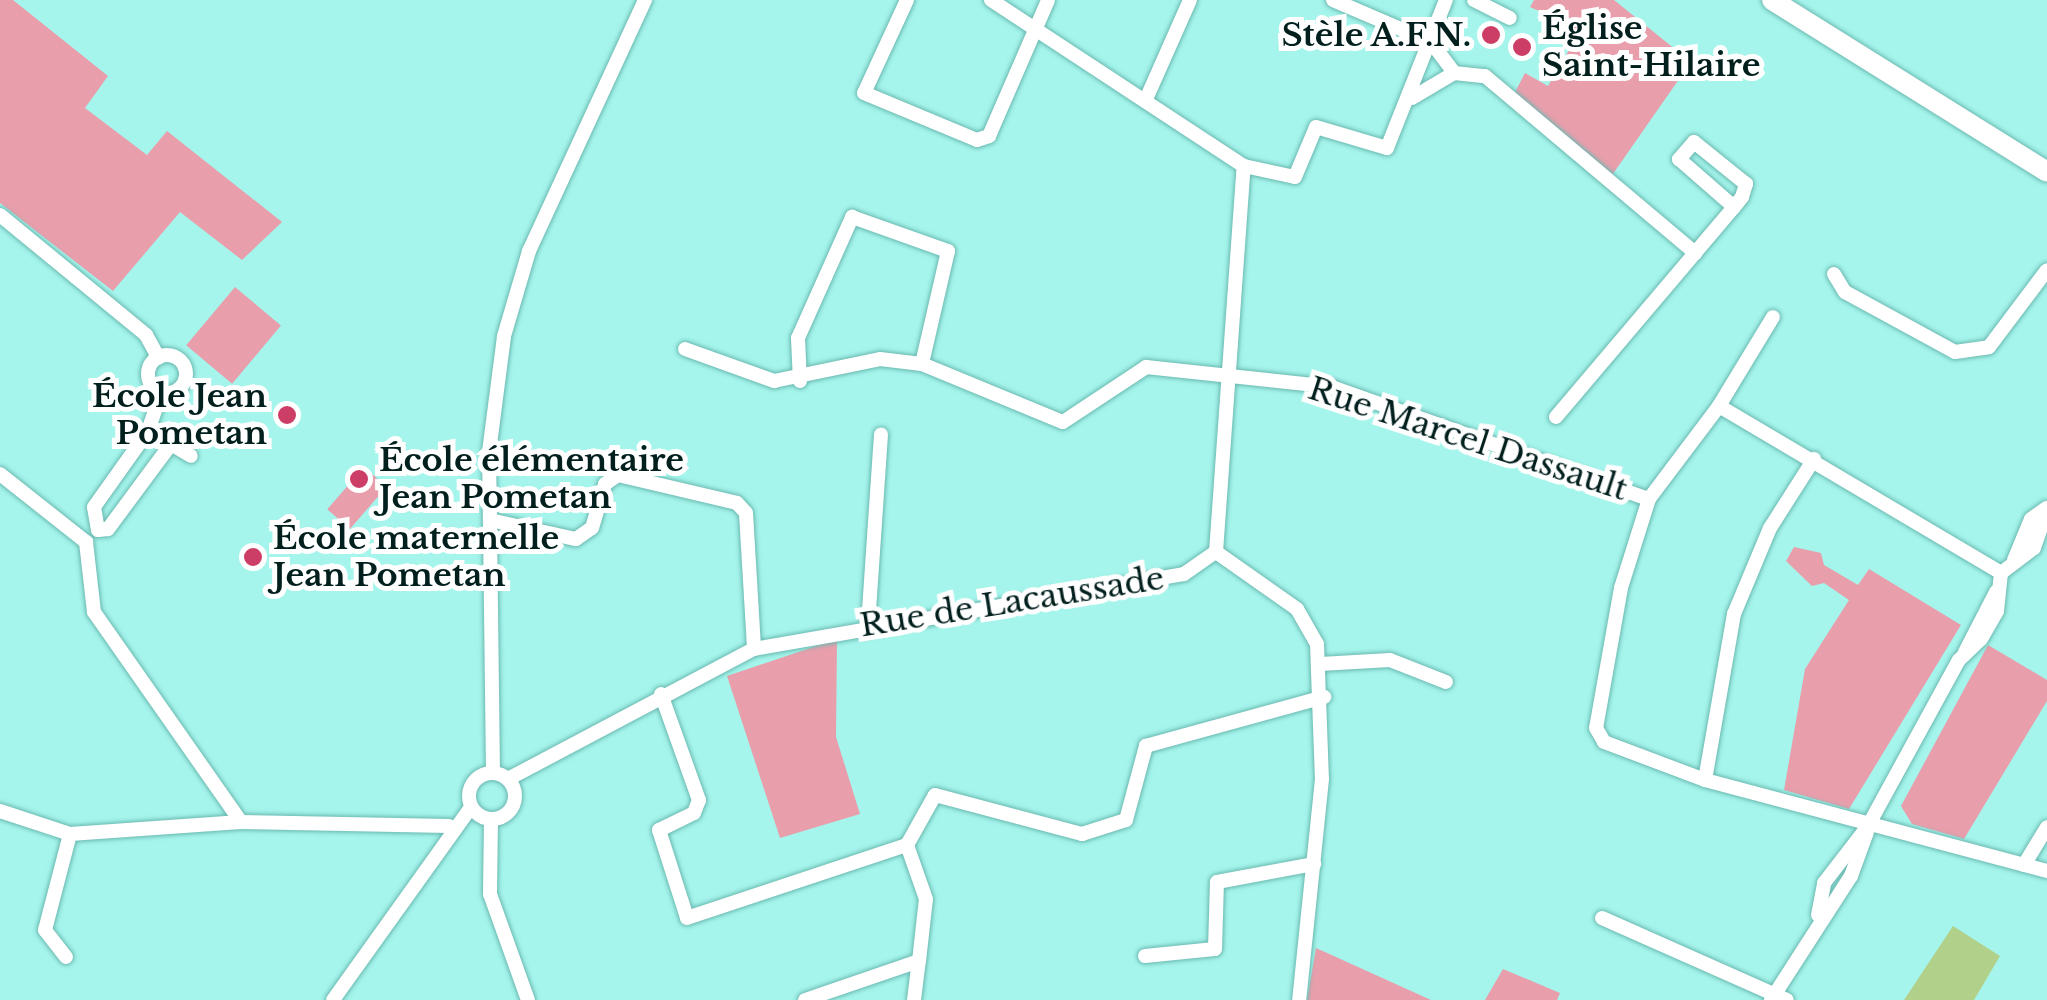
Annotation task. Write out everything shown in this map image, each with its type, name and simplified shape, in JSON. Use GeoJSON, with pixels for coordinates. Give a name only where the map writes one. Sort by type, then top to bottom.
{"type":"FeatureCollection","features":[{"type":"Feature","properties":{"kind":"main road"},"geometry":{"type":"LineString","coordinates":[[1772,0],[2047,172]]}},
{"type":"Feature","properties":{"kind":"street"},"geometry":{"type":"LineString","coordinates":[[492,772],[490,520],[504,336],[529,251],[645,0]]}},
{"type":"Feature","properties":{"kind":"street"},"geometry":{"type":"LineString","coordinates":[[907,0],[864,93],[968,138],[989,136],[1048,0]]}},
{"type":"Feature","properties":{"kind":"street"},"geometry":{"type":"LineString","coordinates":[[992,0],[1148,97],[1244,166],[1294,177],[1316,126],[1388,148],[1411,98],[1446,0]]}},
{"type":"Feature","properties":{"kind":"street"},"geometry":{"type":"LineString","coordinates":[[1148,97],[1190,0]]}},
{"type":"Feature","properties":{"kind":"street"},"geometry":{"type":"LineString","coordinates":[[1333,0],[1432,42],[1454,73]]}},
{"type":"Feature","properties":{"kind":"street"},"geometry":{"type":"LineString","coordinates":[[1474,0],[1510,18]]}},
{"type":"Feature","properties":{"kind":"street"},"geometry":{"type":"LineString","coordinates":[[1411,98],[1454,73],[1485,76],[1695,253]]}},
{"type":"Feature","properties":{"kind":"street"},"geometry":{"type":"LineString","coordinates":[[1556,417],[1734,207],[1746,184],[1694,142],[1679,159],[1734,207]]}},
{"type":"Feature","properties":{"kind":"street"},"geometry":{"type":"LineString","coordinates":[[1244,166],[1216,552],[1297,609],[1320,664],[1324,697],[1314,864],[1299,1000]]}},
{"type":"Feature","properties":{"kind":"street"},"geometry":{"type":"LineString","coordinates":[[0,215],[146,335],[158,358]]}},
{"type":"Feature","properties":{"kind":"street"},"geometry":{"type":"LineString","coordinates":[[685,349],[774,381],[800,380],[880,359],[922,364],[948,251],[852,217],[798,338],[800,380]]}},
{"type":"Feature","properties":{"kind":"street"},"geometry":{"type":"LineString","coordinates":[[1834,274],[1845,292],[1955,352],[1989,348],[2047,270]]}},
{"type":"Feature","properties":{"kind":"street"},"geometry":{"type":"LineString","coordinates":[[1773,317],[1720,406],[1650,499],[1621,588],[1596,728],[1604,742],[1706,780],[2047,871]]}},
{"type":"Feature","properties":{"kind":"street"},"geometry":{"type":"LineString","coordinates":[[174,356],[186,372],[175,392],[162,393],[146,374],[158,358],[174,356]]}},
{"type":"Feature","properties":{"kind":"street","name":"Rue Marcel Dassault"},"geometry":{"type":"LineString","coordinates":[[922,364],[1062,422],[1146,366],[1332,387],[1650,499]]}},
{"type":"Feature","properties":{"kind":"street"},"geometry":{"type":"LineString","coordinates":[[162,393],[151,426],[94,507],[93,527],[108,529],[171,444]]}},
{"type":"Feature","properties":{"kind":"street"},"geometry":{"type":"LineString","coordinates":[[1720,406],[2001,573]]}},
{"type":"Feature","properties":{"kind":"street"},"geometry":{"type":"LineString","coordinates":[[151,426],[191,456]]}},
{"type":"Feature","properties":{"kind":"street"},"geometry":{"type":"LineString","coordinates":[[868,625],[881,434]]}},
{"type":"Feature","properties":{"kind":"street"},"geometry":{"type":"LineString","coordinates":[[1706,780],[1734,614],[1770,528],[1814,459]]}},
{"type":"Feature","properties":{"kind":"street"},"geometry":{"type":"LineString","coordinates":[[0,474],[86,542],[94,612],[240,822]]}},
{"type":"Feature","properties":{"kind":"street"},"geometry":{"type":"LineString","coordinates":[[490,520],[576,538],[592,528],[605,484],[618,474],[737,504],[746,513],[754,649]]}},
{"type":"Feature","properties":{"kind":"street"},"geometry":{"type":"LineString","coordinates":[[1602,918],[1777,998],[1818,915],[1824,883],[1868,826],[1966,652],[1996,592],[2001,573],[2014,560],[2032,520],[2047,510]]}},
{"type":"Feature","properties":{"kind":"street","name":"Rue de Lacaussade"},"geometry":{"type":"LineString","coordinates":[[508,779],[661,694],[754,649],[868,625],[1184,574],[1216,552]]}},
{"type":"Feature","properties":{"kind":"street"},"geometry":{"type":"LineString","coordinates":[[1320,664],[1390,660],[1446,682]]}},
{"type":"Feature","properties":{"kind":"street"},"geometry":{"type":"LineString","coordinates":[[661,694],[698,800],[694,813],[659,830],[687,918],[908,845],[934,795],[1082,834],[1126,820],[1146,746],[1324,697]]}},
{"type":"Feature","properties":{"kind":"street"},"geometry":{"type":"LineString","coordinates":[[490,820],[514,805],[508,779],[492,772]]}},
{"type":"Feature","properties":{"kind":"street"},"geometry":{"type":"LineString","coordinates":[[333,1000],[449,826],[471,807],[473,782],[492,772]]}},
{"type":"Feature","properties":{"kind":"street"},"geometry":{"type":"LineString","coordinates":[[471,807],[490,820]]}},
{"type":"Feature","properties":{"kind":"street"},"geometry":{"type":"LineString","coordinates":[[0,811],[70,834],[240,822],[449,826]]}},
{"type":"Feature","properties":{"kind":"street"},"geometry":{"type":"LineString","coordinates":[[490,820],[490,894],[528,1000]]}},
{"type":"Feature","properties":{"kind":"street"},"geometry":{"type":"LineString","coordinates":[[2024,865],[2047,827]]}},
{"type":"Feature","properties":{"kind":"street"},"geometry":{"type":"LineString","coordinates":[[66,957],[45,930],[70,834]]}},
{"type":"Feature","properties":{"kind":"street"},"geometry":{"type":"LineString","coordinates":[[908,845],[926,899],[914,1000]]}},
{"type":"Feature","properties":{"kind":"street"},"geometry":{"type":"LineString","coordinates":[[1145,956],[1215,949],[1217,882],[1314,864]]}},
{"type":"Feature","properties":{"kind":"street"},"geometry":{"type":"LineString","coordinates":[[805,1000],[919,961]]}},
{"type":"Feature","properties":{"kind":"shaded area"},"geometry":{"type":"Polygon","coordinates":[[[0,0],[13,0],[108,76],[85,108],[147,155],[167,131],[282,222],[242,260],[180,212],[113,291],[0,203],[0,0]]]}},
{"type":"Feature","properties":{"kind":"shaded area"},"geometry":{"type":"Polygon","coordinates":[[[1534,0],[1614,0],[1691,62],[1608,181],[1514,94],[1525,73],[1548,86],[1569,50],[1551,28],[1557,19],[1530,7],[1534,0]]]}},
{"type":"Feature","properties":{"kind":"shaded area"},"geometry":{"type":"Polygon","coordinates":[[[235,287],[281,326],[232,384],[186,345],[235,287]]]}},
{"type":"Feature","properties":{"kind":"shaded area"},"geometry":{"type":"Polygon","coordinates":[[[364,467],[387,487],[350,529],[327,509],[364,467]]]}},
{"type":"Feature","properties":{"kind":"shaded area"},"geometry":{"type":"Polygon","coordinates":[[[1794,547],[1821,553],[1824,565],[1858,585],[1869,569],[1961,625],[1849,809],[1784,790],[1805,669],[1849,600],[1824,583],[1812,586],[1786,561],[1794,547]]]}},
{"type":"Feature","properties":{"kind":"shaded area"},"geometry":{"type":"Polygon","coordinates":[[[837,639],[836,737],[860,814],[780,838],[727,676],[837,639]]]}},
{"type":"Feature","properties":{"kind":"shaded area"},"geometry":{"type":"Polygon","coordinates":[[[1988,645],[2047,680],[2047,701],[1964,839],[1912,824],[1901,806],[1988,645]]]}},
{"type":"Feature","properties":{"kind":"shaded area"},"geometry":{"type":"Polygon","coordinates":[[[1953,926],[2000,956],[1974,1000],[1904,1000],[1953,926]]]}},
{"type":"Feature","properties":{"kind":"shaded area"},"geometry":{"type":"Polygon","coordinates":[[[1316,948],[1431,1000],[1307,1000],[1316,948]]]}},
{"type":"Feature","properties":{"kind":"shaded area"},"geometry":{"type":"Polygon","coordinates":[[[1503,969],[1560,993],[1557,1000],[1485,1000],[1503,969]]]}},
{"type":"Feature","properties":{"kind":"place","name":"Stèle A.F.N."},"geometry":{"type":"Point","coordinates":[1491,35]}},
{"type":"Feature","properties":{"kind":"place","name":"Église Saint-Hilaire"},"geometry":{"type":"Point","coordinates":[1522,47]}},
{"type":"Feature","properties":{"kind":"place","name":"École Jean Pometan"},"geometry":{"type":"Point","coordinates":[287,415]}},
{"type":"Feature","properties":{"kind":"place","name":"École élémentaire Jean Pometan"},"geometry":{"type":"Point","coordinates":[359,479]}},
{"type":"Feature","properties":{"kind":"place","name":"École maternelle Jean Pometan"},"geometry":{"type":"Point","coordinates":[253,557]}}]}
